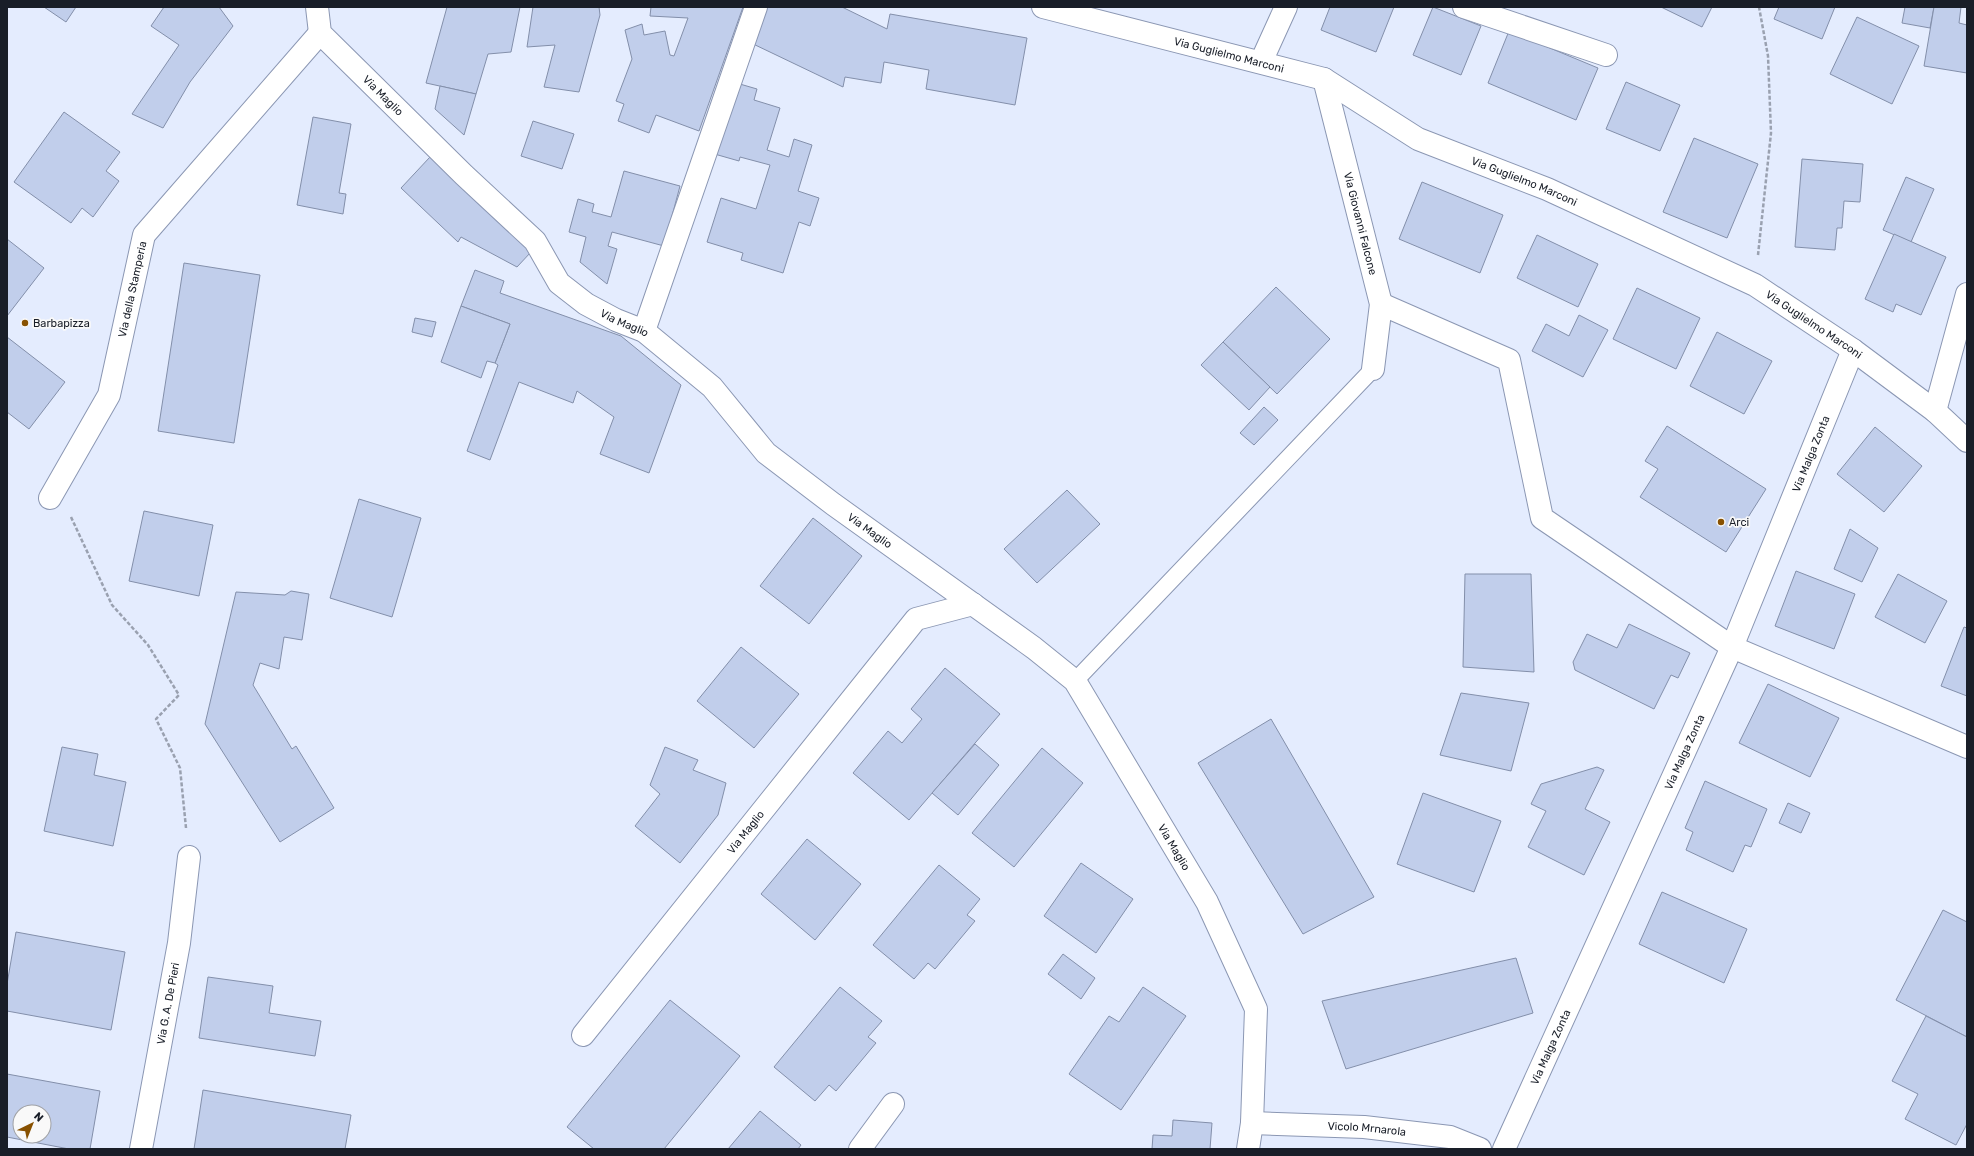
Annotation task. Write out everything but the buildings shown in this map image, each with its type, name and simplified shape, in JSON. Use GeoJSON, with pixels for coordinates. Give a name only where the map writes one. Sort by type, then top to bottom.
{"type":"FeatureCollection","features":[{"type":"Feature","properties":{"kind":"street"},"geometry":{"type":"LineString","coordinates":[[317,7],[320,33]]}},
{"type":"Feature","properties":{"kind":"street"},"geometry":{"type":"LineString","coordinates":[[644,331],[756,7]]}},
{"type":"Feature","properties":{"kind":"street","name":"Via Guglielmo Marconi"},"geometry":{"type":"LineString","coordinates":[[1043,7],[1324,79],[1418,139],[1547,189],[1755,285],[1852,350],[1935,411],[1967,441]]}},
{"type":"Feature","properties":{"kind":"street"},"geometry":{"type":"LineString","coordinates":[[1261,62],[1286,7]]}},
{"type":"Feature","properties":{"kind":"street"},"geometry":{"type":"LineString","coordinates":[[1464,7],[1606,55]]}},
{"type":"Feature","properties":{"kind":"street","name":"Via Maglio"},"geometry":{"type":"LineString","coordinates":[[320,33],[464,175],[536,242],[559,283],[586,304],[616,320],[644,331],[712,387],[766,453],[840,509],[1034,648],[1075,681],[1207,902],[1256,1009],[1252,1123],[1248,1149]]}},
{"type":"Feature","properties":{"kind":"street","name":"Via della Stamperia"},"geometry":{"type":"LineString","coordinates":[[50,498],[109,395],[144,235],[320,33]]}},
{"type":"Feature","properties":{"kind":"street","name":"Via Giovanni Falcone"},"geometry":{"type":"LineString","coordinates":[[1324,79],[1381,304],[1373,369]]}},
{"type":"Feature","properties":{"kind":"street"},"geometry":{"type":"LineString","coordinates":[[1935,411],[1967,294]]}},
{"type":"Feature","properties":{"kind":"street"},"geometry":{"type":"LineString","coordinates":[[1381,304],[1509,360],[1542,518],[1732,647],[1967,747]]}},
{"type":"Feature","properties":{"kind":"street","name":"Via Malga Zonta"},"geometry":{"type":"LineString","coordinates":[[1504,1149],[1732,647],[1852,350]]}},
{"type":"Feature","properties":{"kind":"street","name":"Via Maglio"},"geometry":{"type":"LineString","coordinates":[[583,1035],[916,619],[973,604]]}},
{"type":"Feature","properties":{"kind":"street","name":"Via G. A. De Pieri"},"geometry":{"type":"LineString","coordinates":[[141,1149],[179,943],[189,857]]}},
{"type":"Feature","properties":{"kind":"street"},"geometry":{"type":"LineString","coordinates":[[860,1149],[893,1104]]}},
{"type":"Feature","properties":{"kind":"street","name":"Vicolo Mrnarola"},"geometry":{"type":"LineString","coordinates":[[1252,1123],[1364,1127],[1450,1137],[1480,1149]]}},
{"type":"Feature","properties":{"kind":"lane"},"geometry":{"type":"LineString","coordinates":[[1075,681],[1373,369]]}},
{"type":"Feature","properties":{"kind":"path"},"geometry":{"type":"LineString","coordinates":[[1755,285],[1771,133],[1768,56],[1759,7]]}},
{"type":"Feature","properties":{"kind":"path"},"geometry":{"type":"LineString","coordinates":[[71,516],[112,604],[148,645],[180,694],[156,719],[180,768],[189,857]]}},
{"type":"Feature","properties":{"kind":"place","name":"Barbapizza"},"geometry":{"type":"Point","coordinates":[25,323]}},
{"type":"Feature","properties":{"kind":"place","name":"Arci"},"geometry":{"type":"Point","coordinates":[1721,522]}}]}
